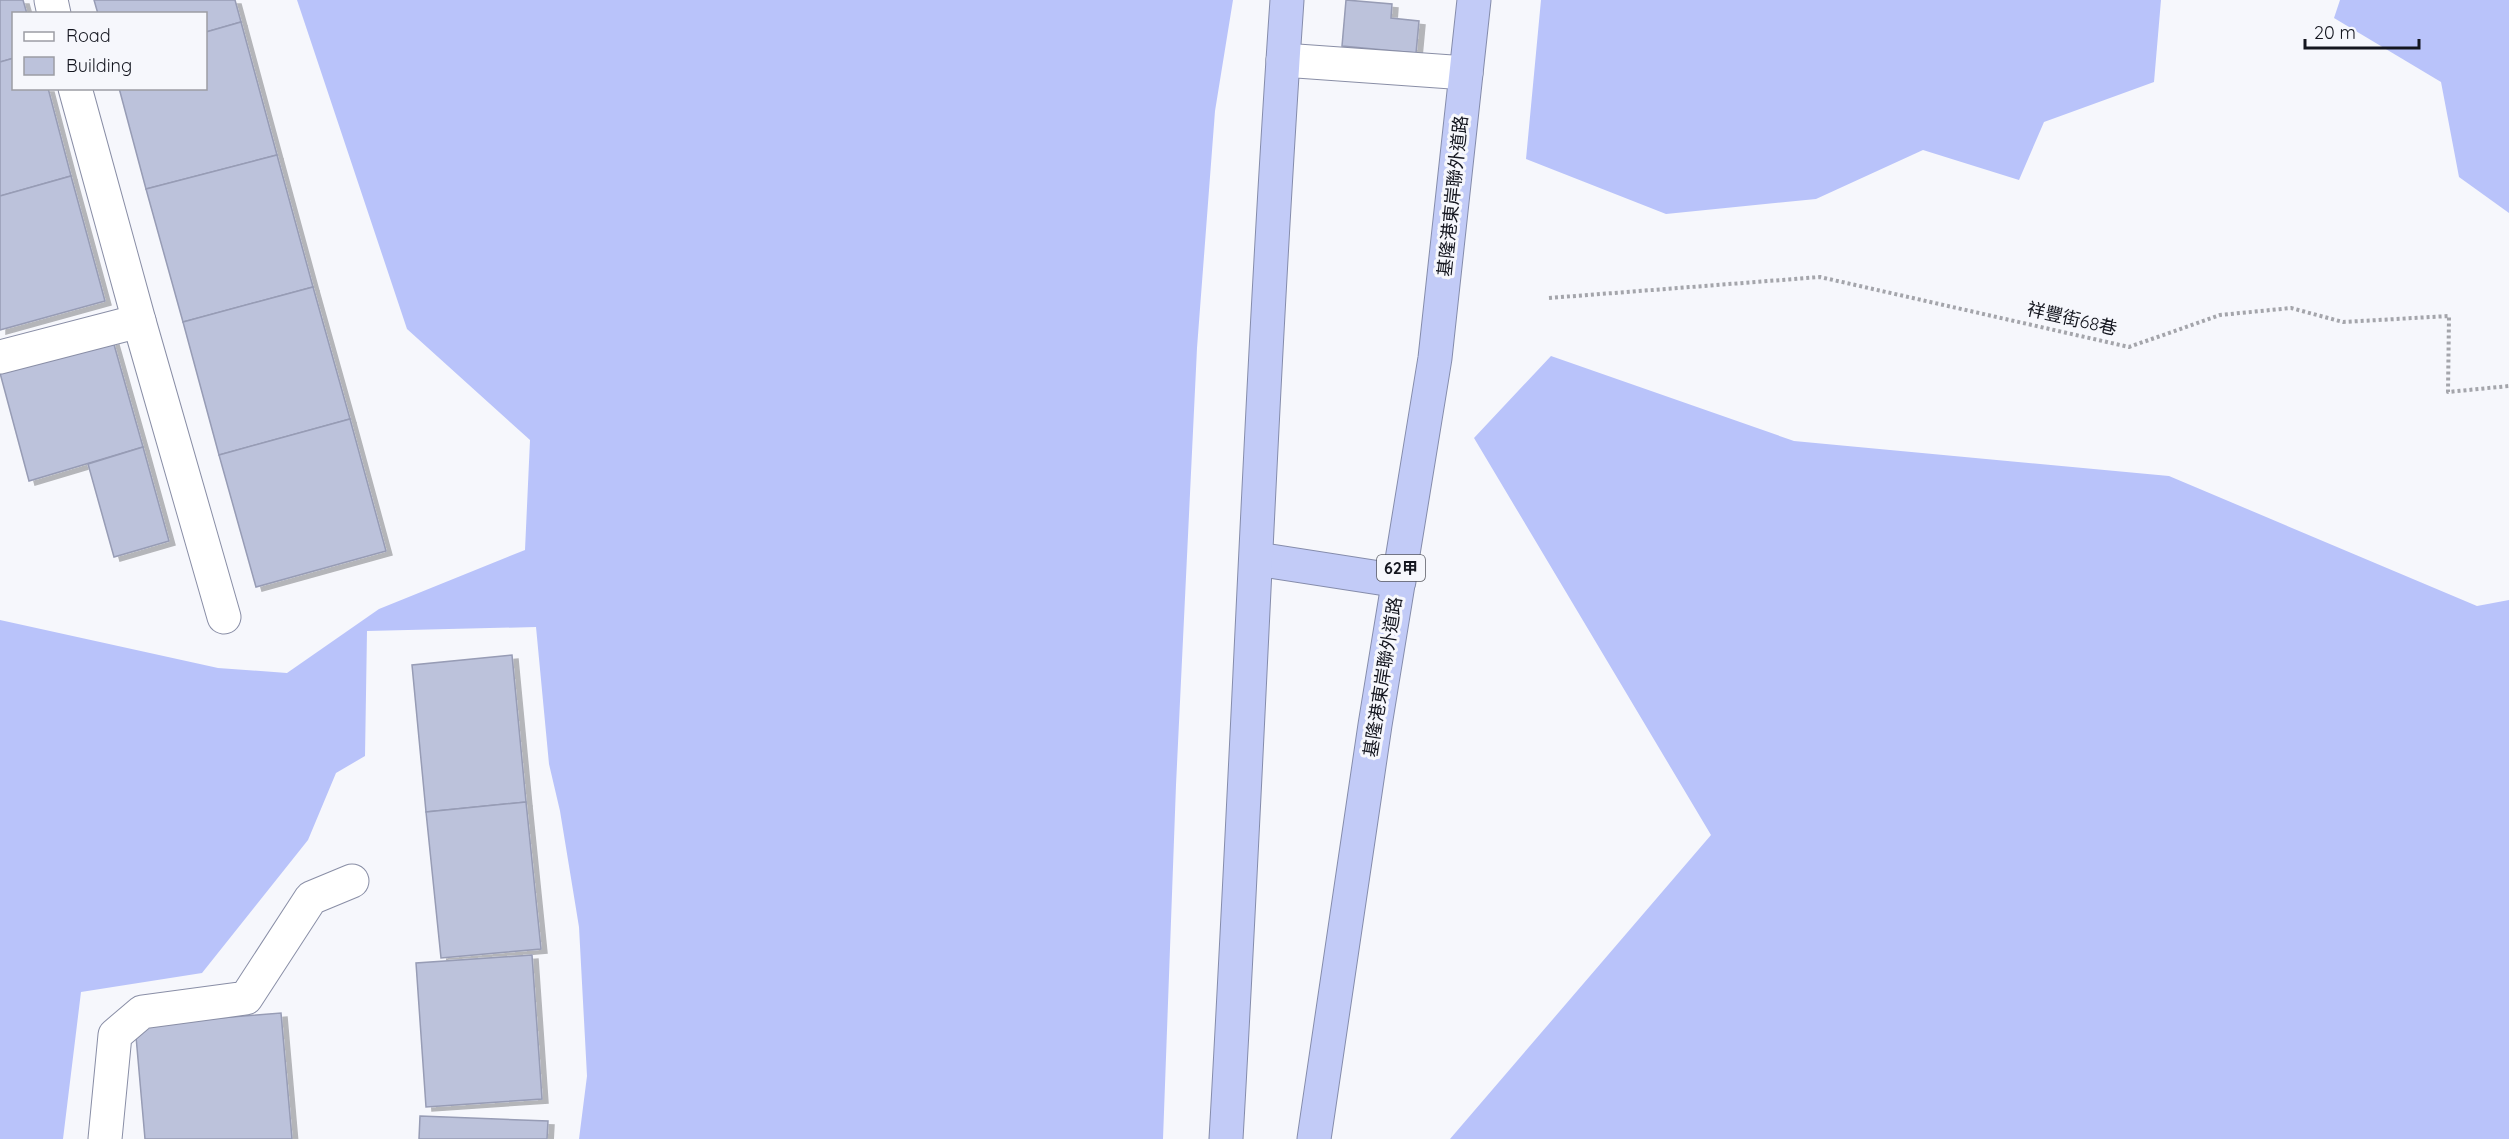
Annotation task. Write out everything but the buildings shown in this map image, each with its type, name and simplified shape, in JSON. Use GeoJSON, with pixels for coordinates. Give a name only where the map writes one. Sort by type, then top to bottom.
{"type":"FeatureCollection","features":[{"type":"Feature","properties":{"kind":"highway"},"geometry":{"type":"LineString","coordinates":[[1226,1139],[1257,559],[1272,225],[1287,0]]}},
{"type":"Feature","properties":{"kind":"highway","name":"基隆港東岸聯外道路"},"geometry":{"type":"LineString","coordinates":[[1315,1137],[1375,725],[1436,358],[1474,0]]}},
{"type":"Feature","properties":{"kind":"highway"},"geometry":{"type":"LineString","coordinates":[[1257,559],[1399,581]]}},
{"type":"Feature","properties":{"kind":"street"},"geometry":{"type":"LineString","coordinates":[[1283,60],[1466,73]]}},
{"type":"Feature","properties":{"kind":"street"},"geometry":{"type":"LineString","coordinates":[[76,90],[139,321],[225,617]]}},
{"type":"Feature","properties":{"kind":"street"},"geometry":{"type":"LineString","coordinates":[[0,357],[139,321]]}},
{"type":"Feature","properties":{"kind":"street"},"geometry":{"type":"LineString","coordinates":[[105,1139],[115,1035],[142,1012],[246,998],[311,898],[352,881]]}},
{"type":"Feature","properties":{"kind":"path","name":"祥豐街68巷"},"geometry":{"type":"LineString","coordinates":[[1549,298],[1820,277],[2129,347],[2220,315],[2291,308],[2343,322],[2449,316],[2448,392],[2509,386]]}},
{"type":"Feature","properties":{"kind":"shaded area"},"geometry":{"type":"Polygon","coordinates":[[[297,0],[1233,0],[1215,111],[1197,348],[1176,785],[1163,1139],[579,1139],[587,1076],[579,927],[560,811],[549,764],[536,627],[367,631],[365,756],[336,773],[308,840],[202,973],[81,992],[63,1139],[0,1139],[0,620],[218,668],[287,673],[379,609],[525,550],[530,440],[407,329],[297,0]]]}},
{"type":"Feature","properties":{"kind":"shaded area"},"geometry":{"type":"Polygon","coordinates":[[[1541,0],[2161,0],[2154,82],[2044,122],[2019,180],[1923,150],[1816,199],[1666,214],[1526,159],[1541,0]]]}},
{"type":"Feature","properties":{"kind":"shaded area"},"geometry":{"type":"Polygon","coordinates":[[[2340,0],[2509,0],[2509,213],[2459,177],[2441,82],[2334,18],[2340,0]]]}},
{"type":"Feature","properties":{"kind":"shaded area"},"geometry":{"type":"Polygon","coordinates":[[[1551,356],[1794,441],[2169,476],[2477,606],[2509,600],[2509,1139],[1450,1139],[1711,835],[1474,438],[1551,356]]]}}]}
